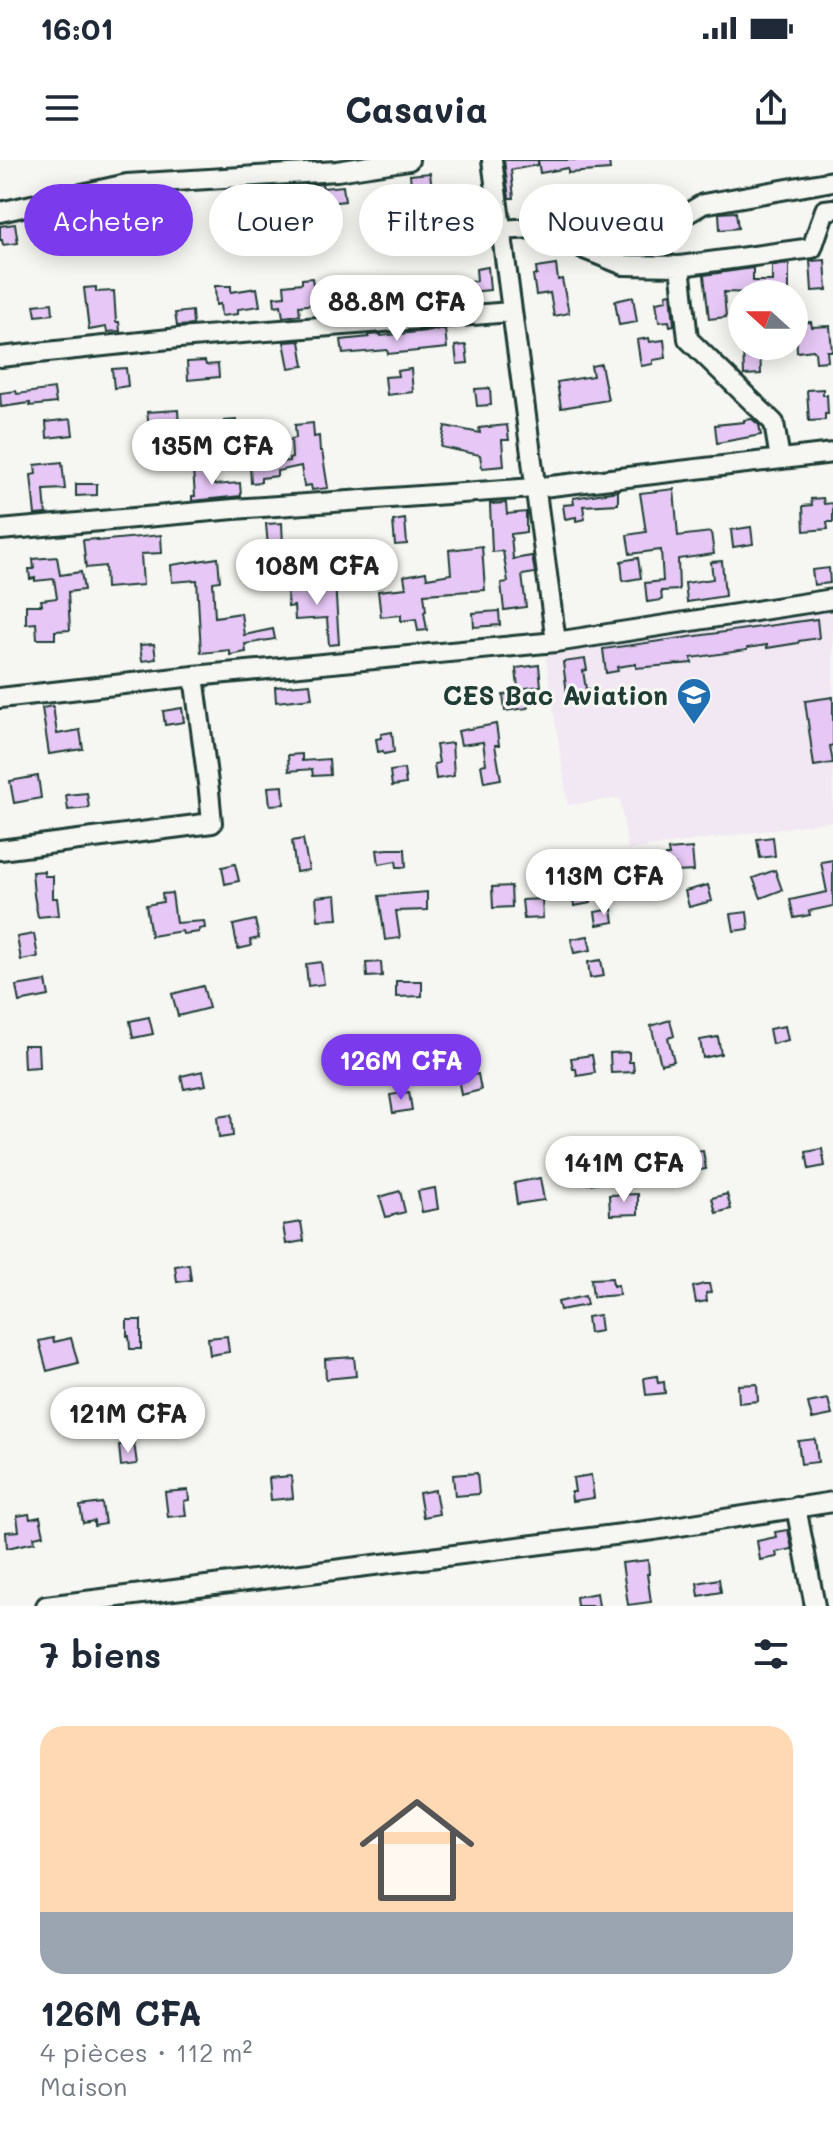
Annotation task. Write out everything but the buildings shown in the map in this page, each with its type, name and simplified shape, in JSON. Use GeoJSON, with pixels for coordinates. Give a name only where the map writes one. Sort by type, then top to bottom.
{"type":"FeatureCollection","features":[{"type":"Feature","properties":{"kind":"street"},"geometry":{"type":"LineString","coordinates":[[0,212],[127,184],[409,160]]}},
{"type":"Feature","properties":{"kind":"street"},"geometry":{"type":"LineString","coordinates":[[492,160],[495,184]]}},
{"type":"Feature","properties":{"kind":"street"},"geometry":{"type":"LineString","coordinates":[[693,210],[703,204],[833,181]]}},
{"type":"Feature","properties":{"kind":"street"},"geometry":{"type":"LineString","coordinates":[[603,256],[624,265],[680,266],[812,248],[825,210],[833,209]]}},
{"type":"Feature","properties":{"kind":"street"},"geometry":{"type":"LineString","coordinates":[[503,246],[556,642]]}},
{"type":"Feature","properties":{"kind":"street"},"geometry":{"type":"LineString","coordinates":[[680,266],[688,339],[774,423],[780,459]]}},
{"type":"Feature","properties":{"kind":"street"},"geometry":{"type":"LineString","coordinates":[[0,357],[179,338],[511,312]]}},
{"type":"Feature","properties":{"kind":"street"},"geometry":{"type":"LineString","coordinates":[[0,530],[234,509],[534,488],[833,453]]}},
{"type":"Feature","properties":{"kind":"street"},"geometry":{"type":"LineString","coordinates":[[0,698],[194,676],[556,642],[833,599]]}},
{"type":"Feature","properties":{"kind":"street"},"geometry":{"type":"LineString","coordinates":[[0,850],[212,823],[194,676]]}},
{"type":"Feature","properties":{"kind":"street"},"geometry":{"type":"LineString","coordinates":[[46,1606],[608,1536],[833,1502]]}},
{"type":"Feature","properties":{"kind":"street"},"geometry":{"type":"LineString","coordinates":[[796,1507],[815,1606]]}},
{"type":"Feature","properties":{"kind":"shaded area","name":"CES Bac Aviation"},"geometry":{"type":"Polygon","coordinates":[[[833,605],[833,821],[628,850],[620,798],[568,805],[545,653],[833,605]]]}},
{"type":"Feature","properties":{"kind":"place","name":"CES Bac Aviation"},"geometry":{"type":"Point","coordinates":[694,726]}}]}
